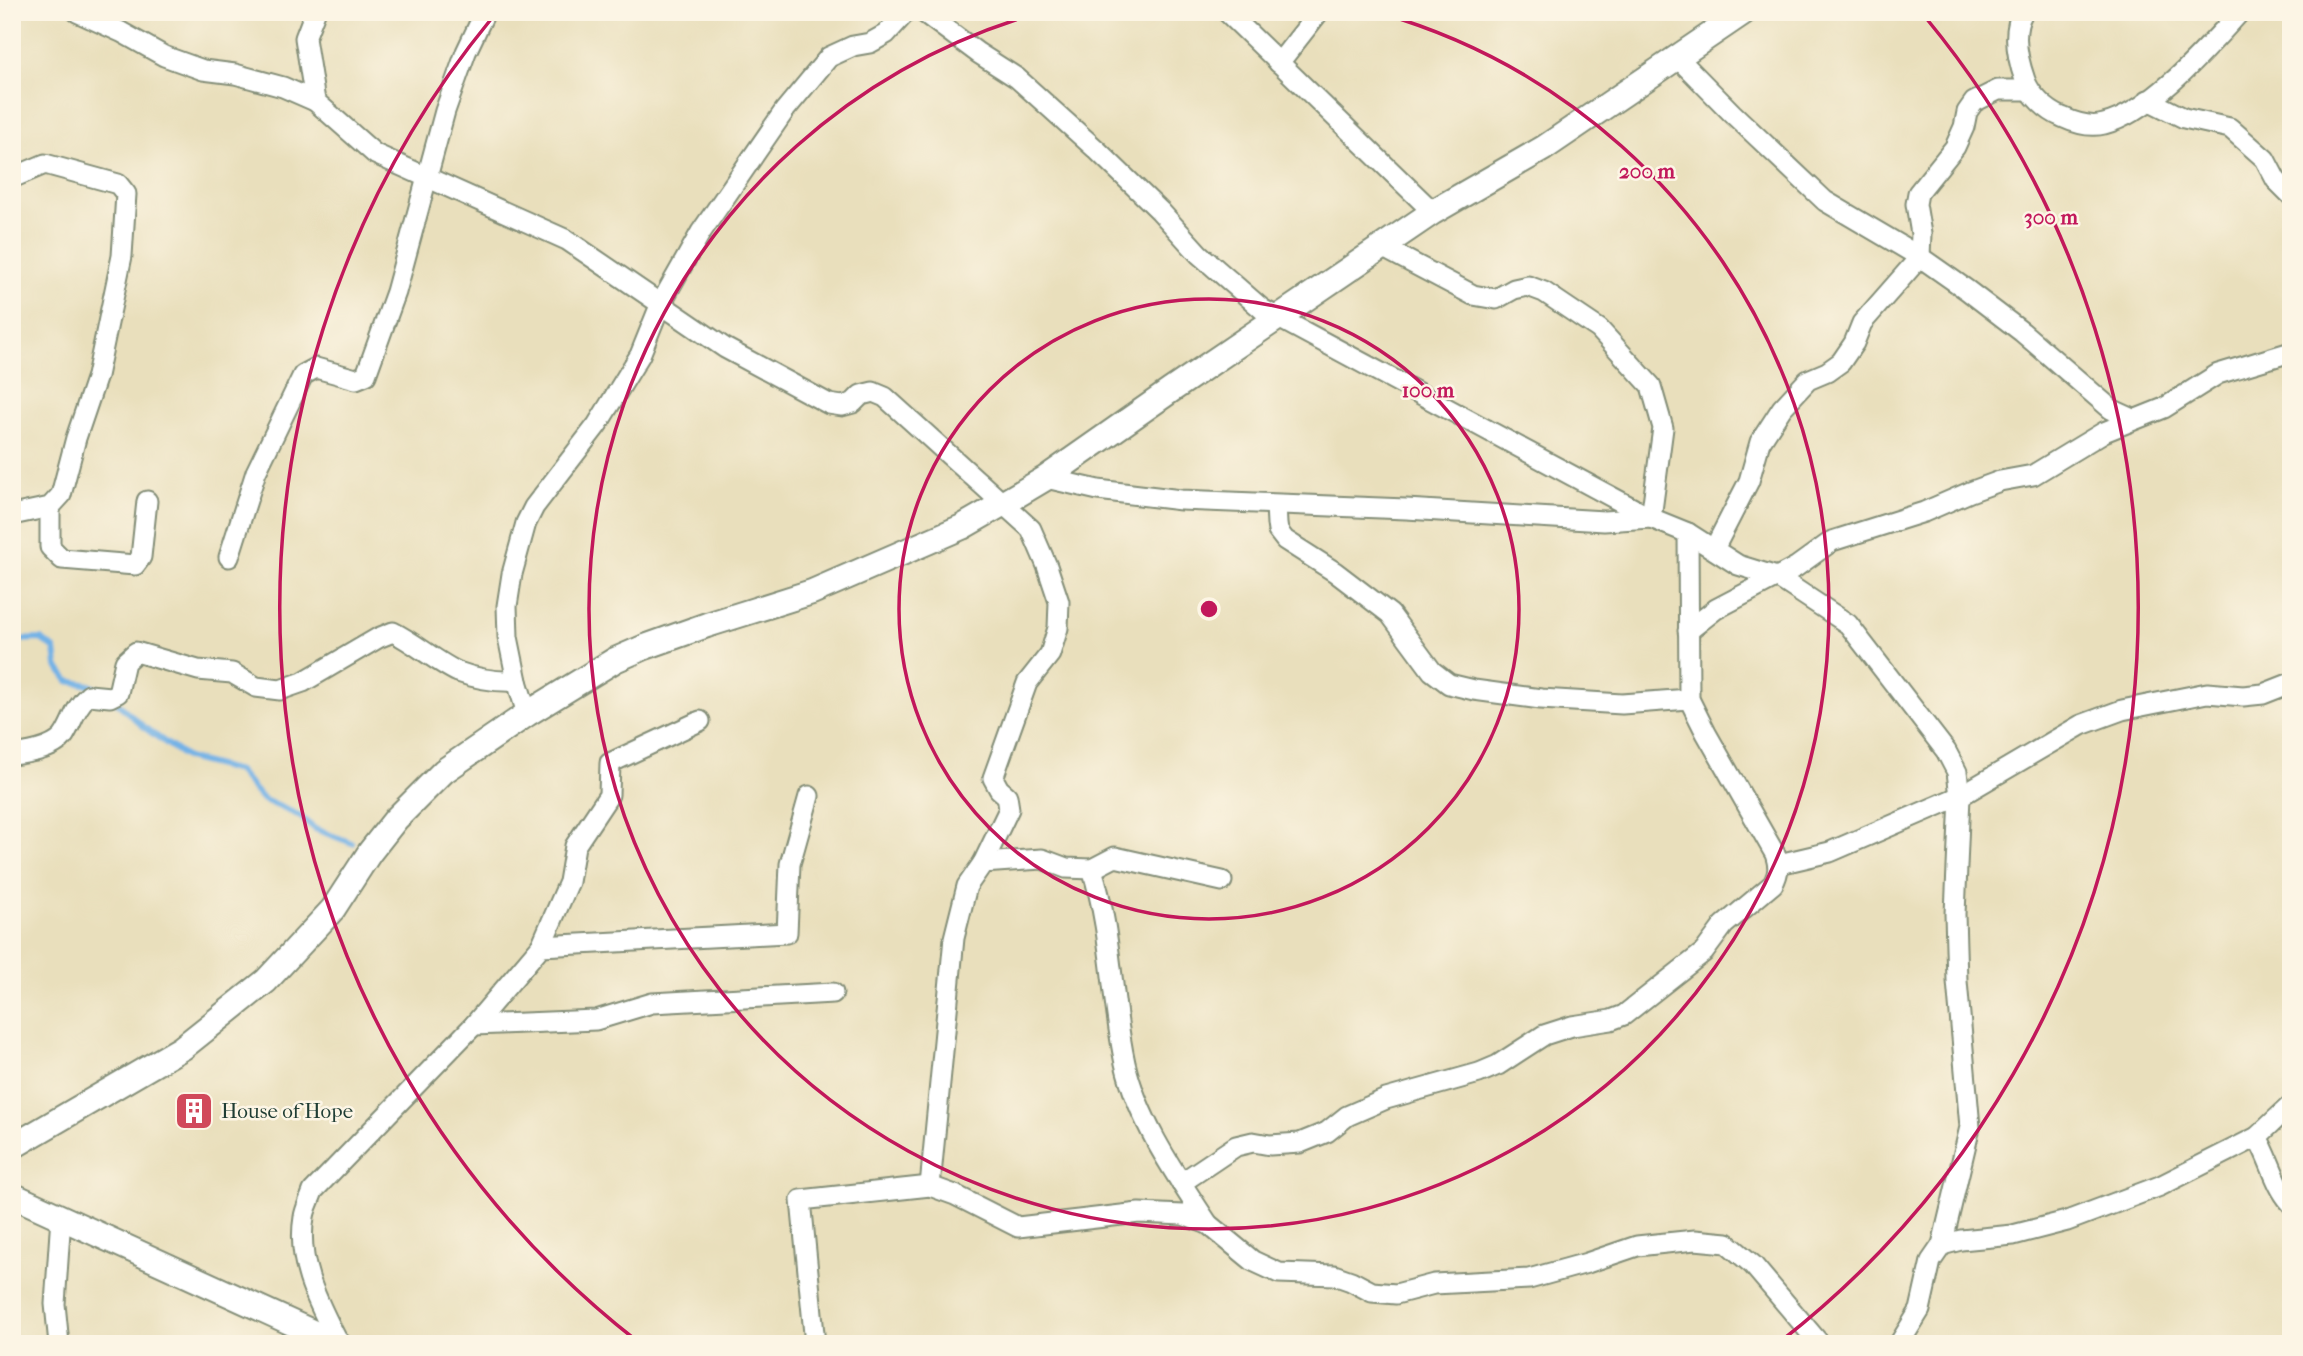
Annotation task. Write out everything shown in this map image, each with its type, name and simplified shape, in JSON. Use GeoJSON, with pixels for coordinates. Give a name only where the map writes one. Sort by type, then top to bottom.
{"type":"FeatureCollection","features":[{"type":"Feature","properties":{"kind":"street"},"geometry":{"type":"LineString","coordinates":[[77,12],[121,32],[164,57],[204,70],[235,74],[283,87],[315,101],[375,154],[567,240],[725,348],[830,404],[842,407],[853,403],[861,395],[873,392],[885,397],[1031,529],[1059,602],[1058,628],[1050,654],[1027,683],[993,778],[1007,796],[1009,808],[983,863],[967,886],[954,938],[930,1186]]}},
{"type":"Feature","properties":{"kind":"street"},"geometry":{"type":"LineString","coordinates":[[314,12],[305,38],[315,101]]}},
{"type":"Feature","properties":{"kind":"street"},"geometry":{"type":"LineString","coordinates":[[229,557],[256,472],[303,375],[316,368],[356,379],[366,375],[396,292],[426,176],[453,88],[485,12]]}},
{"type":"Feature","properties":{"kind":"street"},"geometry":{"type":"LineString","coordinates":[[527,713],[508,637],[507,606],[512,574],[526,523],[534,507],[597,425],[640,355],[661,303],[701,232],[785,110],[829,57],[853,46],[870,43],[886,34],[906,12]]}},
{"type":"Feature","properties":{"kind":"street"},"geometry":{"type":"LineString","coordinates":[[923,12],[1017,78],[1098,151],[1160,211],[1199,254],[1262,309],[1651,518],[1688,533],[1738,565],[1777,577],[1848,624],[1946,751],[1957,772],[1960,796],[1955,914],[1957,981],[1969,1127],[1942,1245],[1931,1261],[1920,1310],[1899,1344]]}},
{"type":"Feature","properties":{"kind":"street"},"geometry":{"type":"LineString","coordinates":[[1227,12],[1433,212]]}},
{"type":"Feature","properties":{"kind":"street"},"geometry":{"type":"LineString","coordinates":[[1279,63],[1319,12]]}},
{"type":"Feature","properties":{"kind":"street"},"geometry":{"type":"LineString","coordinates":[[12,1147],[182,1048],[266,981],[333,909],[370,852],[396,819],[458,760],[527,713],[615,660],[707,625],[812,592],[951,532],[1002,504],[1046,478],[1433,212],[1544,148],[1744,12]]}},
{"type":"Feature","properties":{"kind":"street"},"geometry":{"type":"LineString","coordinates":[[2023,12],[2016,40],[2019,65],[2028,90],[2055,114],[2078,124],[2102,125],[2125,116],[2187,69],[2240,12]]}},
{"type":"Feature","properties":{"kind":"street"},"geometry":{"type":"LineString","coordinates":[[1678,58],[1825,201],[1920,257],[1967,290],[2022,332],[2111,410],[2133,419]]}},
{"type":"Feature","properties":{"kind":"street"},"geometry":{"type":"LineString","coordinates":[[1714,549],[1749,481],[1760,443],[1782,408],[1808,380],[1828,372],[1841,362],[1854,343],[1862,323],[1920,257],[1921,234],[1916,204],[1918,193],[1955,148],[1967,112],[1974,102],[1998,90],[2028,90]]}},
{"type":"Feature","properties":{"kind":"street"},"geometry":{"type":"LineString","coordinates":[[2148,100],[2184,118],[2230,128],[2265,159],[2276,180],[2291,195]]}},
{"type":"Feature","properties":{"kind":"street"},"geometry":{"type":"LineString","coordinates":[[12,178],[45,163],[118,184],[126,194],[122,256],[97,376],[76,438],[61,495],[50,507],[12,515]]}},
{"type":"Feature","properties":{"kind":"street"},"geometry":{"type":"LineString","coordinates":[[1382,247],[1473,295],[1496,299],[1514,289],[1528,286],[1536,289],[1599,329],[1651,386],[1663,428],[1651,518]]}},
{"type":"Feature","properties":{"kind":"street"},"geometry":{"type":"LineString","coordinates":[[1688,631],[1716,609],[1796,566],[1832,541],[1924,512],[1990,485],[2033,475],[2104,432],[2164,408],[2218,374],[2291,352]]}},
{"type":"Feature","properties":{"kind":"street"},"geometry":{"type":"LineString","coordinates":[[1046,478],[1098,490],[1167,499],[1604,521],[1651,518]]}},
{"type":"Feature","properties":{"kind":"street"},"geometry":{"type":"LineString","coordinates":[[50,507],[50,547],[62,559],[135,565],[141,557],[147,501]]}},
{"type":"Feature","properties":{"kind":"street"},"geometry":{"type":"LineString","coordinates":[[1276,505],[1277,524],[1285,540],[1335,572],[1390,614],[1432,671],[1449,684],[1541,699],[1622,704],[1689,699]]}},
{"type":"Feature","properties":{"kind":"street"},"geometry":{"type":"LineString","coordinates":[[1181,1183],[1236,1146],[1253,1142],[1270,1145],[1300,1143],[1327,1132],[1347,1116],[1386,1099],[1479,1073],[1498,1065],[1544,1035],[1624,1015],[1703,952],[1724,925],[1773,884],[1778,875],[1779,864],[1689,699],[1688,533]]}},
{"type":"Feature","properties":{"kind":"street"},"geometry":{"type":"LineString","coordinates":[[12,755],[46,748],[65,736],[78,704],[89,695],[110,697],[118,693],[125,662],[136,652],[198,670],[232,673],[256,687],[280,690],[303,682],[393,632],[457,671],[494,681],[517,681]]}},
{"type":"Feature","properties":{"kind":"street"},"geometry":{"type":"LineString","coordinates":[[1779,864],[1830,852],[1960,796],[2081,725],[2122,710],[2207,693],[2243,696],[2263,694],[2291,683]]}},
{"type":"Feature","properties":{"kind":"street"},"geometry":{"type":"LineString","coordinates":[[338,1344],[307,1276],[303,1248],[304,1216],[313,1191],[474,1026],[541,946],[569,882],[575,846],[609,794],[610,763],[699,721]]}},
{"type":"Feature","properties":{"kind":"street"},"geometry":{"type":"LineString","coordinates":[[541,946],[787,933],[790,864],[809,796]]}},
{"type":"Feature","properties":{"kind":"street"},"geometry":{"type":"LineString","coordinates":[[983,863],[1042,859],[1066,868],[1092,869],[1115,857],[1222,881]]}},
{"type":"Feature","properties":{"kind":"street"},"geometry":{"type":"LineString","coordinates":[[1092,869],[1100,893],[1125,1065],[1143,1116],[1208,1224],[1253,1261],[1279,1273],[1334,1275],[1371,1292],[1396,1294],[1434,1284],[1529,1279],[1587,1264],[1637,1246],[1695,1240],[1727,1243],[1753,1265],[1820,1344]]}},
{"type":"Feature","properties":{"kind":"street"},"geometry":{"type":"LineString","coordinates":[[474,1026],[596,1020],[652,1003],[833,993]]}},
{"type":"Feature","properties":{"kind":"street"},"geometry":{"type":"LineString","coordinates":[[1942,1245],[1961,1240],[2013,1235],[2067,1221],[2160,1186],[2257,1137],[2291,1105]]}},
{"type":"Feature","properties":{"kind":"street"},"geometry":{"type":"LineString","coordinates":[[2257,1137],[2265,1150],[2273,1175],[2290,1201]]}},
{"type":"Feature","properties":{"kind":"street"},"geometry":{"type":"LineString","coordinates":[[815,1344],[801,1199],[930,1186],[955,1195],[1018,1227],[1139,1213],[1183,1215],[1208,1224]]}},
{"type":"Feature","properties":{"kind":"street"},"geometry":{"type":"LineString","coordinates":[[12,1195],[338,1344]]}},
{"type":"Feature","properties":{"kind":"street"},"geometry":{"type":"LineString","coordinates":[[59,1344],[55,1304],[61,1217]]}},
{"type":"Feature","properties":{"kind":"waterway"},"geometry":{"type":"LineString","coordinates":[[12,640],[41,639],[55,649],[57,666],[68,681],[90,685],[98,690]]}},
{"type":"Feature","properties":{"kind":"waterway"},"geometry":{"type":"LineString","coordinates":[[113,699],[145,728],[187,758],[238,771],[262,799],[298,815],[315,829],[352,843]]}},
{"type":"Feature","properties":{"kind":"place","name":"House of Hope"},"geometry":{"type":"Point","coordinates":[194,1111]}}]}
